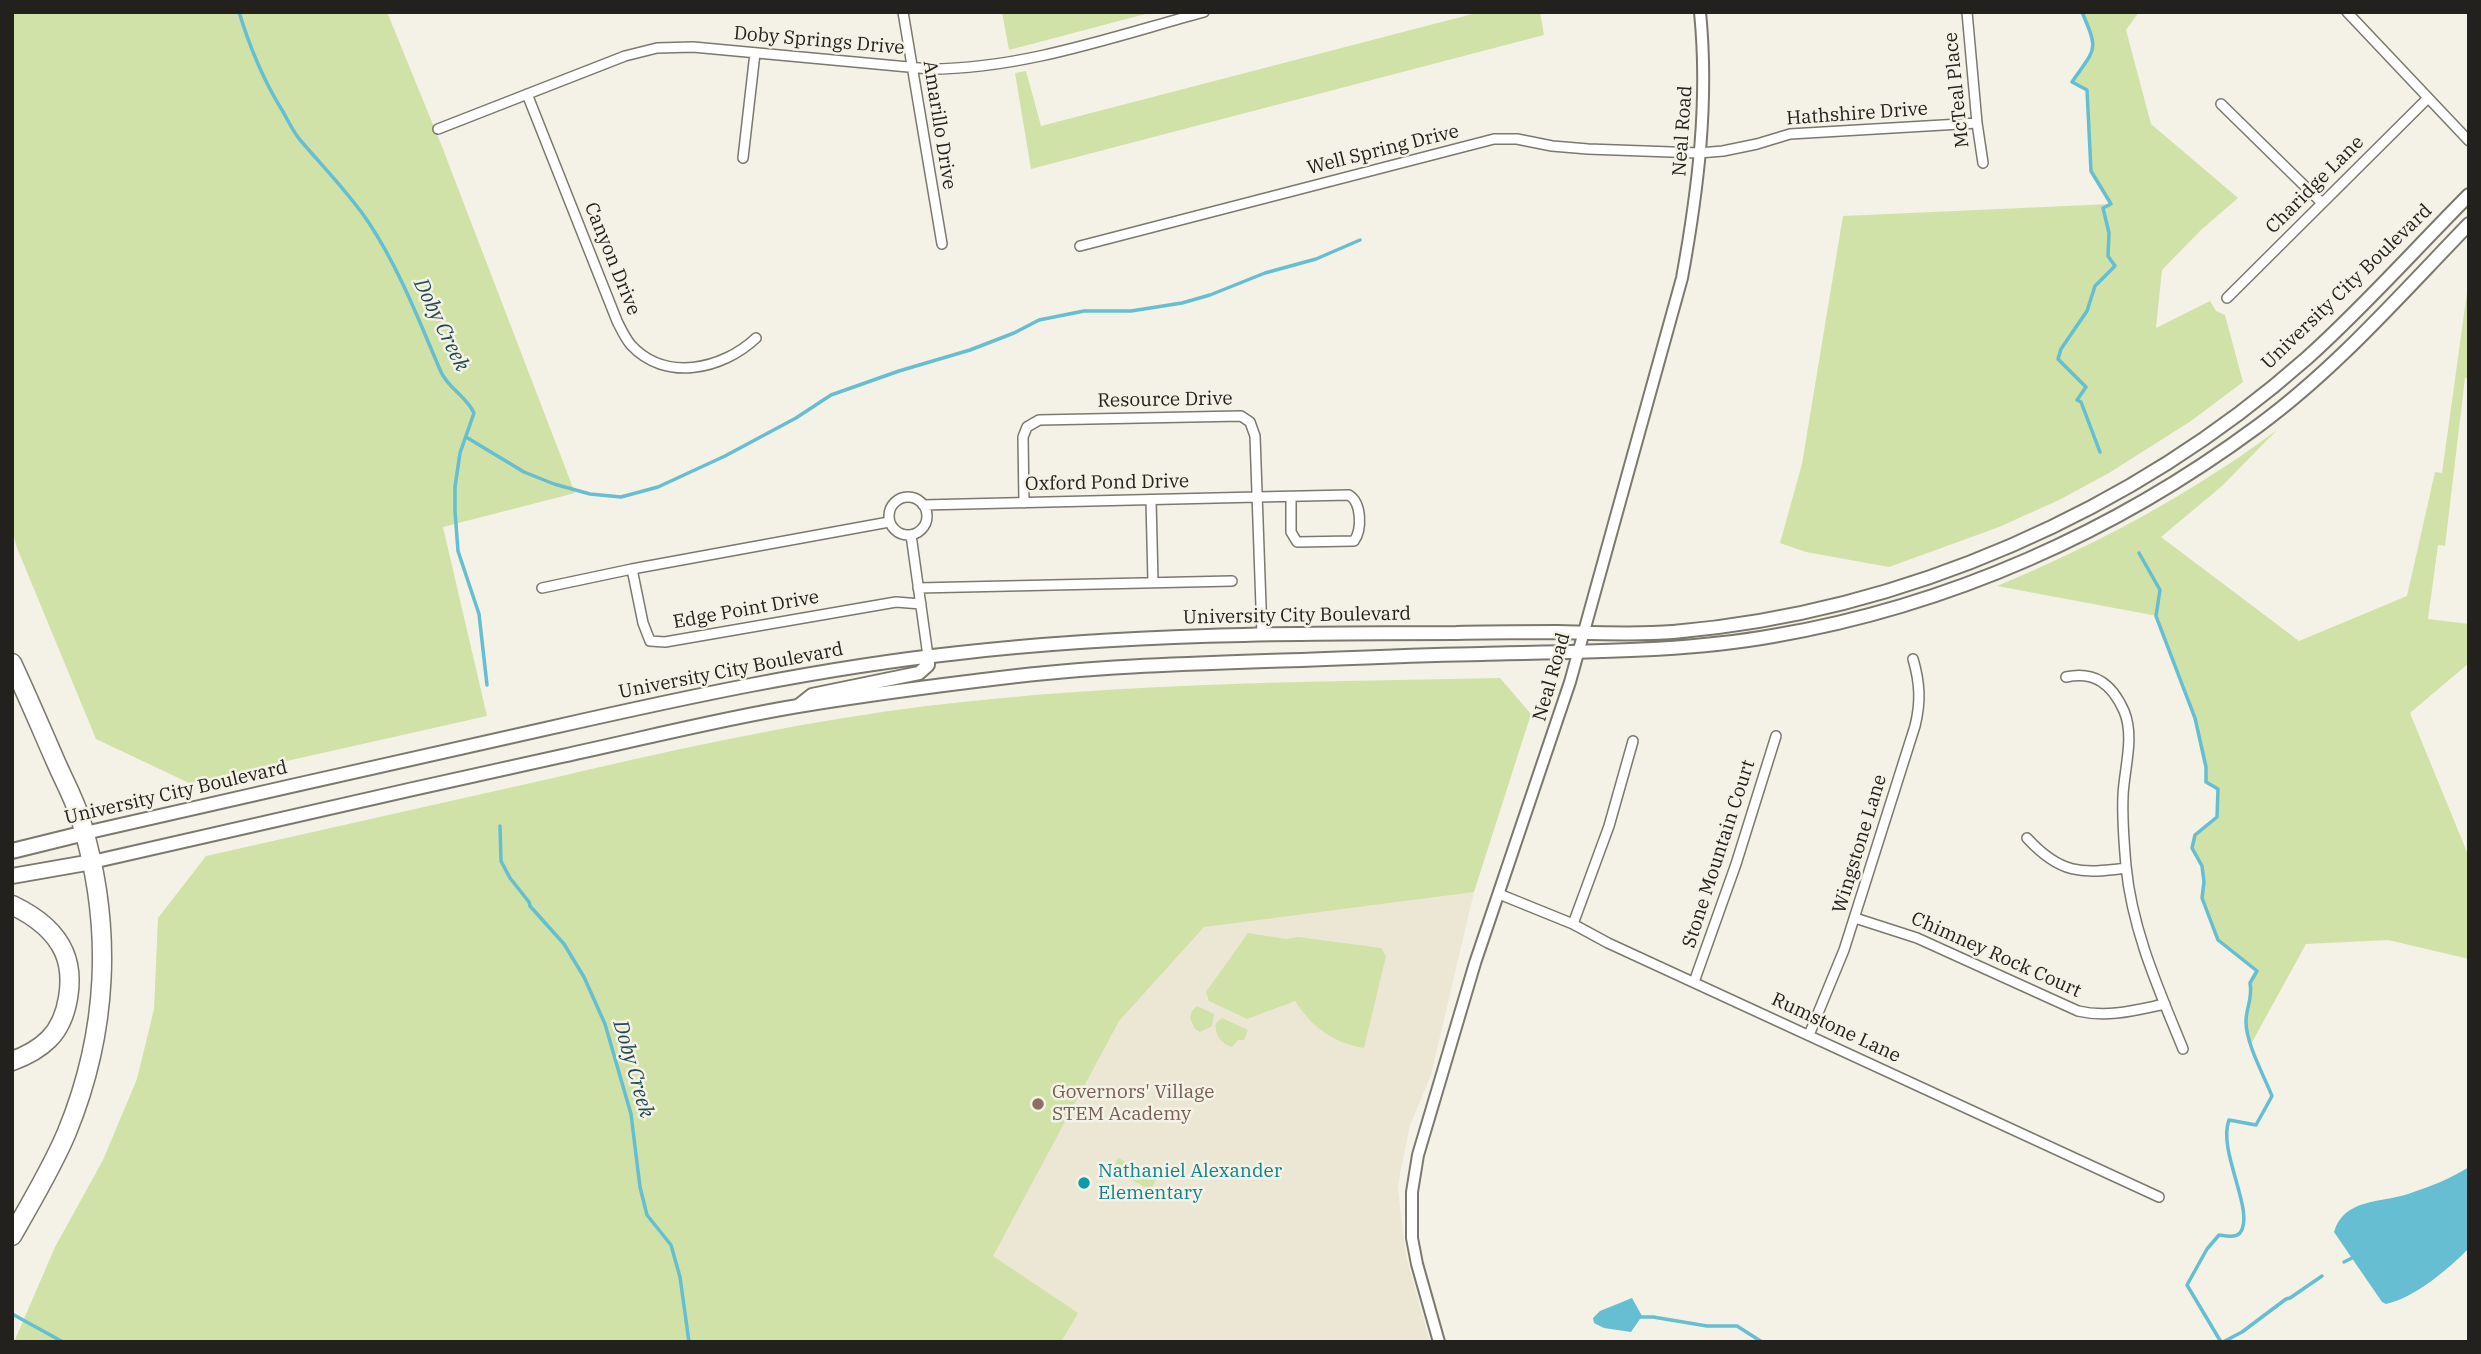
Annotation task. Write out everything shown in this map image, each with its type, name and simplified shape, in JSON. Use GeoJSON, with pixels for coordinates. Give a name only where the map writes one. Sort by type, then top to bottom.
{"type":"FeatureCollection","features":[{"type":"Feature","properties":{"kind":"highway"},"geometry":{"type":"LineString","coordinates":[[12,663],[85,833],[92,862],[102,949],[102,991],[98,1025],[84,1086],[66,1134],[12,1236]]}},
{"type":"Feature","properties":{"kind":"highway"},"geometry":{"type":"LineString","coordinates":[[12,905],[32,915],[49,930],[63,950],[70,970],[64,1014],[51,1037],[30,1054],[12,1062]]}},
{"type":"Feature","properties":{"kind":"main road","name":"University City Boulevard"},"geometry":{"type":"LineString","coordinates":[[12,851],[696,696],[831,670],[928,656],[1083,642],[1262,635],[1669,632],[1768,619],[1896,587],[2003,550],[2076,515],[2189,448],[2310,355],[2469,195]]}},
{"type":"Feature","properties":{"kind":"main road","name":"University City Boulevard"},"geometry":{"type":"LineString","coordinates":[[12,876],[92,862],[543,760],[797,706],[1005,677],[1081,670],[1696,646],[1814,628],[1892,609],[2010,568],[2123,514],[2158,493],[2271,416],[2323,373],[2469,224]]}},
{"type":"Feature","properties":{"kind":"main road"},"geometry":{"type":"LineString","coordinates":[[797,706],[812,695],[919,673],[928,665],[928,656]]}},
{"type":"Feature","properties":{"kind":"street","name":"Amarillo Drive"},"geometry":{"type":"LineString","coordinates":[[903,12],[942,244]]}},
{"type":"Feature","properties":{"kind":"street","name":"Doby Springs Drive"},"geometry":{"type":"LineString","coordinates":[[438,129],[625,56],[657,48],[693,47],[959,69],[1014,62],[1204,12]]}},
{"type":"Feature","properties":{"kind":"street","name":"Neal Road"},"geometry":{"type":"LineString","coordinates":[[1439,1342],[1414,1249],[1412,1192],[1418,1155],[1431,1106],[1499,894],[1549,750],[1682,278],[1693,216],[1699,153],[1704,72],[1700,12]]}},
{"type":"Feature","properties":{"kind":"street","name":"McTeal Place"},"geometry":{"type":"LineString","coordinates":[[1967,12],[1983,163]]}},
{"type":"Feature","properties":{"kind":"street"},"geometry":{"type":"LineString","coordinates":[[2347,12],[2469,141]]}},
{"type":"Feature","properties":{"kind":"street"},"geometry":{"type":"LineString","coordinates":[[743,158],[755,53]]}},
{"type":"Feature","properties":{"kind":"street","name":"Canyon Drive"},"geometry":{"type":"LineString","coordinates":[[527,94],[617,321],[631,345],[642,355],[661,365],[683,369],[695,368],[732,356],[756,338]]}},
{"type":"Feature","properties":{"kind":"street","name":"Charidge Lane"},"geometry":{"type":"LineString","coordinates":[[2227,298],[2428,97]]}},
{"type":"Feature","properties":{"kind":"street"},"geometry":{"type":"LineString","coordinates":[[2221,104],[2322,203]]}},
{"type":"Feature","properties":{"kind":"street","name":"Hathshire Drive"},"geometry":{"type":"LineString","coordinates":[[1699,153],[1758,144],[1790,134],[1977,123]]}},
{"type":"Feature","properties":{"kind":"street","name":"Well Spring Drive"},"geometry":{"type":"LineString","coordinates":[[1080,246],[1494,139],[1517,139],[1588,149],[1699,153]]}},
{"type":"Feature","properties":{"kind":"street","name":"Resource Drive"},"geometry":{"type":"LineString","coordinates":[[1024,503],[1023,437],[1027,427],[1039,420],[1234,415],[1250,422],[1255,436],[1262,635]]}},
{"type":"Feature","properties":{"kind":"street","name":"Oxford Pond Drive"},"geometry":{"type":"LineString","coordinates":[[889,522],[889,509],[897,500],[910,497],[923,505],[1349,495],[1357,504],[1358,535],[1354,541],[1297,542],[1291,532],[1291,497]]}},
{"type":"Feature","properties":{"kind":"street"},"geometry":{"type":"LineString","coordinates":[[1151,500],[1153,582]]}},
{"type":"Feature","properties":{"kind":"street"},"geometry":{"type":"LineString","coordinates":[[542,588],[889,522],[896,532],[911,535],[924,526],[927,517],[923,505]]}},
{"type":"Feature","properties":{"kind":"street"},"geometry":{"type":"LineString","coordinates":[[911,535],[928,656]]}},
{"type":"Feature","properties":{"kind":"street","name":"Edge Point Drive"},"geometry":{"type":"LineString","coordinates":[[632,569],[643,623],[650,641],[665,642],[896,602],[921,604]]}},
{"type":"Feature","properties":{"kind":"street"},"geometry":{"type":"LineString","coordinates":[[918,588],[1232,581]]}},
{"type":"Feature","properties":{"kind":"street","name":"Wingstone Lane"},"geometry":{"type":"LineString","coordinates":[[1809,1035],[1835,976],[1855,918],[1919,708],[1920,685],[1913,659]]}},
{"type":"Feature","properties":{"kind":"street"},"geometry":{"type":"LineString","coordinates":[[2066,677],[2077,674],[2100,680],[2124,711],[2129,737],[2123,798],[2126,868],[2135,921],[2183,1049]]}},
{"type":"Feature","properties":{"kind":"street","name":"Stone Mountain Court"},"geometry":{"type":"LineString","coordinates":[[1694,982],[1736,864],[1776,736]]}},
{"type":"Feature","properties":{"kind":"street"},"geometry":{"type":"LineString","coordinates":[[1573,925],[1608,826],[1633,741]]}},
{"type":"Feature","properties":{"kind":"street"},"geometry":{"type":"LineString","coordinates":[[2027,838],[2053,862],[2064,867],[2092,873],[2126,868]]}},
{"type":"Feature","properties":{"kind":"street","name":"Rumstone Lane"},"geometry":{"type":"LineString","coordinates":[[1499,894],[1573,925],[2159,1197]]}},
{"type":"Feature","properties":{"kind":"street","name":"Chimney Rock Court"},"geometry":{"type":"LineString","coordinates":[[1855,918],[1917,938],[2078,1011],[2094,1015],[2117,1014],[2165,1004]]}},
{"type":"Feature","properties":{"kind":"shaded area","name":"Governors' Village STEM Academy"},"geometry":{"type":"Polygon","coordinates":[[[1474,892],[1431,1075],[1410,1125],[1398,1189],[1406,1256],[1430,1342],[714,1342],[624,959],[1474,892]]]}},
{"type":"Feature","properties":{"kind":"green space"},"geometry":{"type":"Polygon","coordinates":[[[12,12],[387,12],[441,144],[575,493],[443,527],[487,716],[189,783],[96,739],[12,530],[12,12]]]}},
{"type":"Feature","properties":{"kind":"green space"},"geometry":{"type":"Polygon","coordinates":[[[1002,12],[1153,12],[1009,50],[1002,12]]]}},
{"type":"Feature","properties":{"kind":"green space"},"geometry":{"type":"Polygon","coordinates":[[[1480,12],[1540,12],[1544,35],[1031,169],[1015,73],[1026,71],[1041,126],[1480,12]]]}},
{"type":"Feature","properties":{"kind":"green space"},"geometry":{"type":"Polygon","coordinates":[[[2082,12],[2139,12],[2126,30],[2151,124],[2238,198],[2201,230],[2162,270],[2156,328],[2210,301],[2216,311],[2225,315],[2243,382],[2191,421],[2109,473],[2059,500],[1999,527],[1889,567],[1806,552],[1780,543],[1802,464],[1843,216],[2111,204],[2091,171],[2087,90],[2072,82],[2090,55],[2093,42],[2082,12]]]}},
{"type":"Feature","properties":{"kind":"green space"},"geometry":{"type":"Polygon","coordinates":[[[2469,278],[2469,375],[2465,378],[2445,546],[2438,545],[2428,619],[2469,624],[2469,663],[2410,713],[2469,857],[2469,959],[2388,940],[2306,944],[2251,1044],[2246,1022],[2252,994],[2250,983],[2257,971],[2218,940],[2202,898],[2202,866],[2192,848],[2195,835],[2217,817],[2218,789],[2206,782],[2205,761],[2196,718],[2157,616],[1997,586],[2142,517],[2211,476],[2277,430],[2222,486],[2161,537],[2299,641],[2407,596],[2435,472],[2442,473],[2469,278]]]}},
{"type":"Feature","properties":{"kind":"green space"},"geometry":{"type":"Polygon","coordinates":[[[1500,678],[1531,714],[1474,892],[1204,927],[1119,1021],[993,1256],[1078,1313],[1061,1342],[14,1342],[55,1247],[103,1160],[137,1079],[154,1009],[158,918],[206,856],[762,732],[889,711],[1117,689],[1500,678]]]}},
{"type":"Feature","properties":{"kind":"green space"},"geometry":{"type":"Polygon","coordinates":[[[1248,933],[1381,948],[1386,956],[1364,1048],[1333,1038],[1324,1032],[1295,1001],[1247,1019],[1209,1001],[1206,992],[1248,933]]]}},
{"type":"Feature","properties":{"kind":"green space"},"geometry":{"type":"Polygon","coordinates":[[[1197,1006],[1214,1014],[1212,1026],[1200,1032],[1195,1029],[1190,1018],[1197,1006]]]}},
{"type":"Feature","properties":{"kind":"green space"},"geometry":{"type":"Polygon","coordinates":[[[1222,1018],[1248,1030],[1244,1040],[1238,1040],[1232,1047],[1222,1041],[1216,1023],[1222,1018]]]}},
{"type":"Feature","properties":{"kind":"green space"},"geometry":{"type":"Polygon","coordinates":[[[1118,1158],[1157,1177],[1151,1190],[1112,1170],[1118,1158]]]}},
{"type":"Feature","properties":{"kind":"water"},"geometry":{"type":"Polygon","coordinates":[[[2469,1167],[2469,1248],[2452,1265],[2408,1296],[2386,1304],[2382,1302],[2334,1232],[2339,1221],[2355,1207],[2416,1191],[2469,1167]]]}},
{"type":"Feature","properties":{"kind":"water"},"geometry":{"type":"Polygon","coordinates":[[[1632,1298],[1642,1316],[1631,1332],[1604,1328],[1594,1323],[1593,1318],[1600,1311],[1632,1298]]]}},
{"type":"Feature","properties":{"kind":"waterway","name":"Doby Creek"},"geometry":{"type":"LineString","coordinates":[[239,12],[252,50],[293,130],[362,212],[400,277],[444,378],[474,413],[460,453],[455,511],[458,551],[479,614],[487,685]]}},
{"type":"Feature","properties":{"kind":"waterway"},"geometry":{"type":"LineString","coordinates":[[2082,12],[2093,42],[2090,55],[2072,82],[2087,90],[2091,171],[2111,204],[2103,208],[2109,233],[2108,256],[2115,266],[2095,286],[2087,311],[2061,349],[2058,359],[2086,387],[2077,400],[2081,402],[2100,452]]}},
{"type":"Feature","properties":{"kind":"waterway"},"geometry":{"type":"LineString","coordinates":[[466,437],[524,472],[554,484],[590,494],[621,497],[658,487],[725,456],[796,418],[831,395],[970,350],[1039,320],[1084,311],[1131,311],[1182,303],[1265,273],[1316,259],[1360,240]]}},
{"type":"Feature","properties":{"kind":"waterway"},"geometry":{"type":"LineString","coordinates":[[2139,553],[2160,590],[2156,616],[2195,718],[2206,767],[2206,782],[2218,789],[2217,817],[2195,835],[2192,848],[2202,866],[2202,898],[2218,940],[2257,971],[2250,983],[2247,1030],[2272,1096],[2256,1125],[2229,1120],[2228,1148],[2244,1223],[2238,1235],[2219,1235],[2207,1249],[2187,1285],[2221,1342]]}},
{"type":"Feature","properties":{"kind":"waterway","name":"Doby Creek"},"geometry":{"type":"LineString","coordinates":[[500,826],[501,861],[510,878],[530,906],[564,944],[584,977],[605,1024],[631,1114],[640,1187],[647,1215],[671,1245],[680,1277],[689,1342]]}},
{"type":"Feature","properties":{"kind":"waterway"},"geometry":{"type":"LineString","coordinates":[[2344,1262],[2354,1257]]}},
{"type":"Feature","properties":{"kind":"waterway"},"geometry":{"type":"LineString","coordinates":[[2223,1342],[2242,1332],[2322,1276]]}},
{"type":"Feature","properties":{"kind":"waterway"},"geometry":{"type":"LineString","coordinates":[[14,1315],[63,1342]]}},
{"type":"Feature","properties":{"kind":"waterway"},"geometry":{"type":"LineString","coordinates":[[1638,1317],[1707,1326],[1737,1326],[1762,1342]]}},
{"type":"Feature","properties":{"kind":"place","name":"Governors' Village STEM Academy"},"geometry":{"type":"Point","coordinates":[1038,1104]}},
{"type":"Feature","properties":{"kind":"place","name":"Nathaniel Alexander Elementary"},"geometry":{"type":"Point","coordinates":[1084,1183]}}]}
